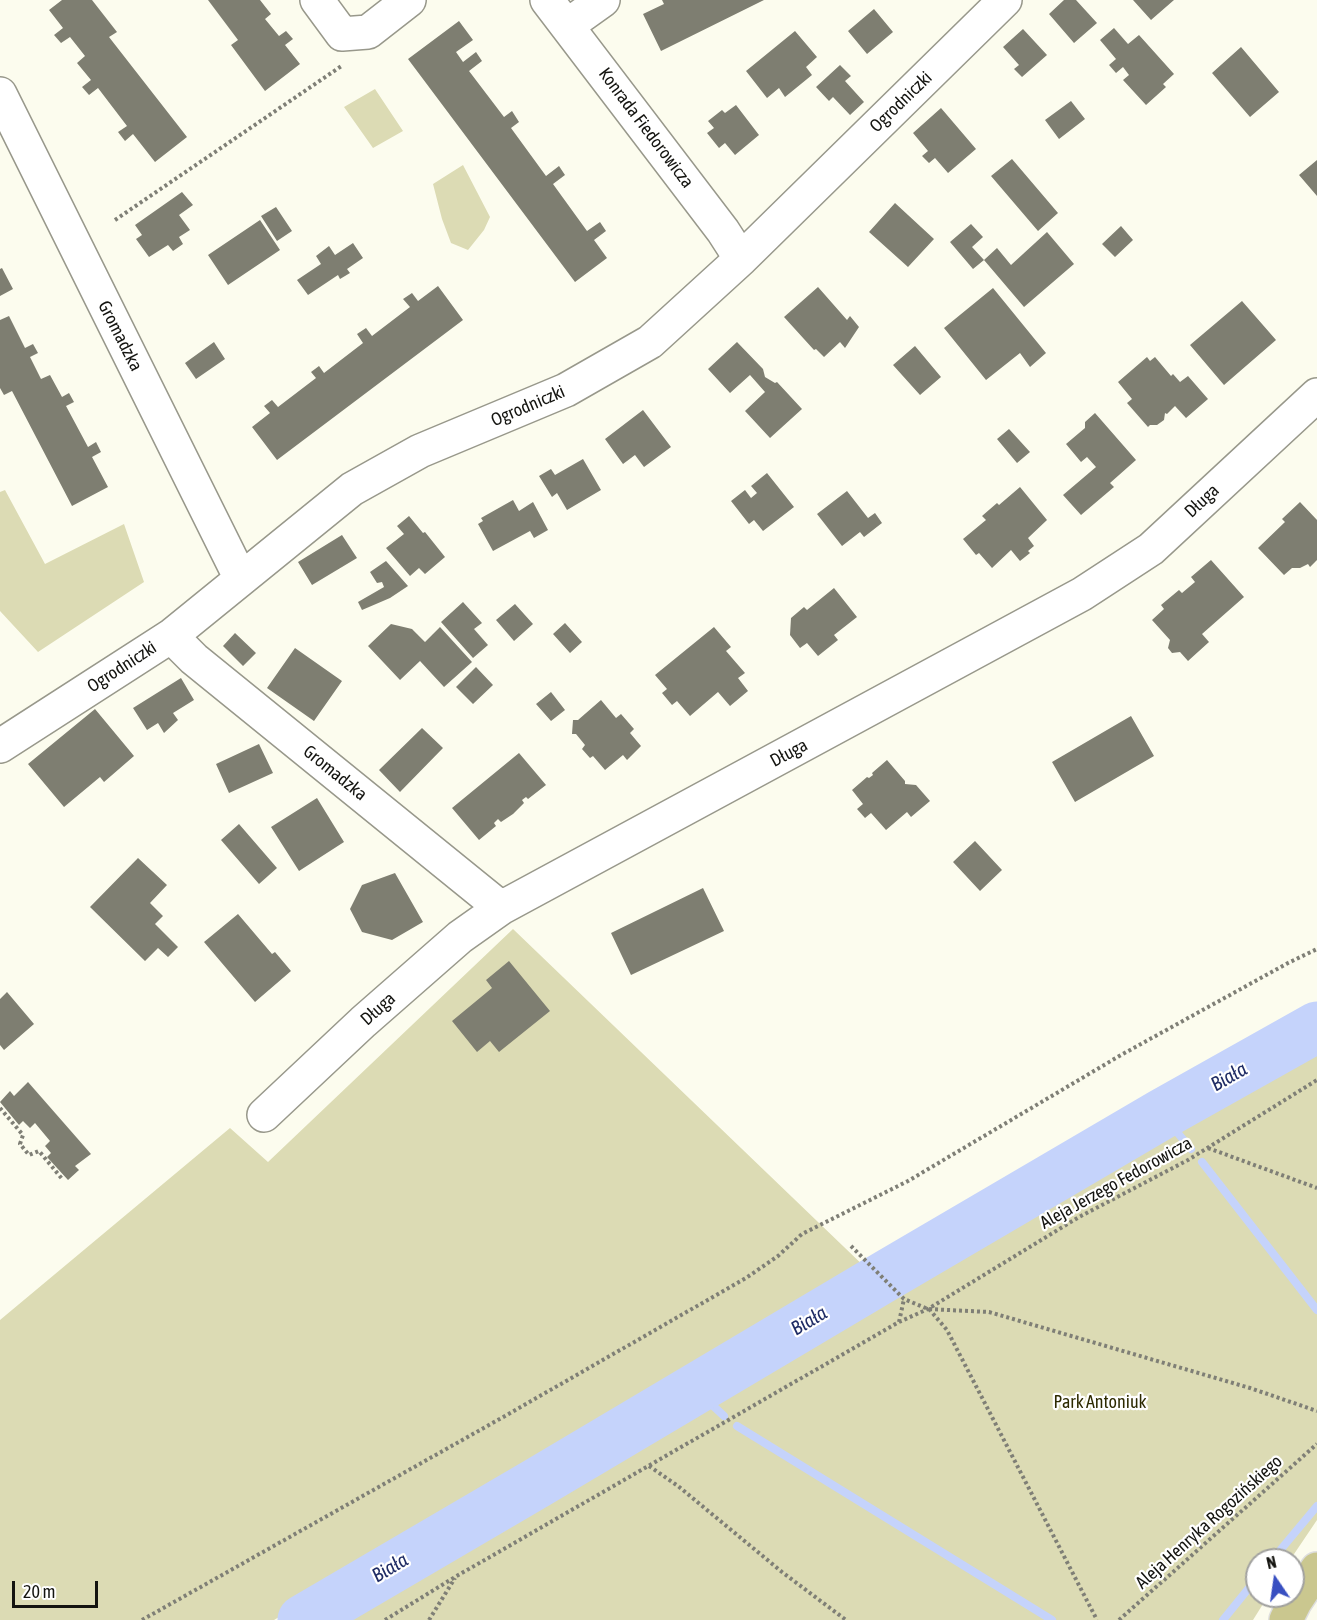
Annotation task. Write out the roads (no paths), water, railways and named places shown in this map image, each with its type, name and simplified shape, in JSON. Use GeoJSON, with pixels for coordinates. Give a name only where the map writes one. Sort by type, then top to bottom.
{"type":"FeatureCollection","features":[{"type":"Feature","properties":{"kind":"main road"},"geometry":{"type":"LineString","coordinates":[[1286,1620],[1317,1569]]}},
{"type":"Feature","properties":{"kind":"street"},"geometry":{"type":"LineString","coordinates":[[316,0],[342,34],[368,32],[409,0]]}},
{"type":"Feature","properties":{"kind":"street","name":"Konrada Fiedorowicza"},"geometry":{"type":"LineString","coordinates":[[547,0],[723,231],[741,259]]}},
{"type":"Feature","properties":{"kind":"street"},"geometry":{"type":"LineString","coordinates":[[568,25],[603,0]]}},
{"type":"Feature","properties":{"kind":"street","name":"Ogrodniczki"},"geometry":{"type":"LineString","coordinates":[[6,731],[171,636],[352,489],[420,452],[566,390],[650,342],[741,259],[1005,0]]}},
{"type":"Feature","properties":{"kind":"street","name":"Gromadzka"},"geometry":{"type":"LineString","coordinates":[[0,94],[241,579]]}},
{"type":"Feature","properties":{"kind":"street","name":"Długa"},"geometry":{"type":"LineString","coordinates":[[264,1115],[363,1022],[451,945],[501,908],[1082,594],[1151,549],[1317,395]]}},
{"type":"Feature","properties":{"kind":"street","name":"Gromadzka"},"geometry":{"type":"LineString","coordinates":[[171,636],[194,659],[501,908]]}},
{"type":"Feature","properties":{"kind":"waterway","name":"Biała"},"geometry":{"type":"LineString","coordinates":[[303,1620],[1162,1114],[1317,1027]]}},
{"type":"Feature","properties":{"kind":"waterway"},"geometry":{"type":"LineString","coordinates":[[1162,1114],[1191,1149]]}},
{"type":"Feature","properties":{"kind":"waterway"},"geometry":{"type":"LineString","coordinates":[[1202,1162],[1317,1310]]}},
{"type":"Feature","properties":{"kind":"waterway"},"geometry":{"type":"LineString","coordinates":[[695,1389],[724,1416]]}},
{"type":"Feature","properties":{"kind":"waterway"},"geometry":{"type":"LineString","coordinates":[[737,1426],[1052,1620]]}},
{"type":"Feature","properties":{"kind":"waterway"},"geometry":{"type":"LineString","coordinates":[[1282,1548],[1317,1506]]}},
{"type":"Feature","properties":{"kind":"waterway"},"geometry":{"type":"LineString","coordinates":[[1223,1620],[1245,1593]]}},
{"type":"Feature","properties":{"kind":"park label","name":"Park Antoniuk"},"geometry":{"type":"Point","coordinates":[1100,1402]}}]}
